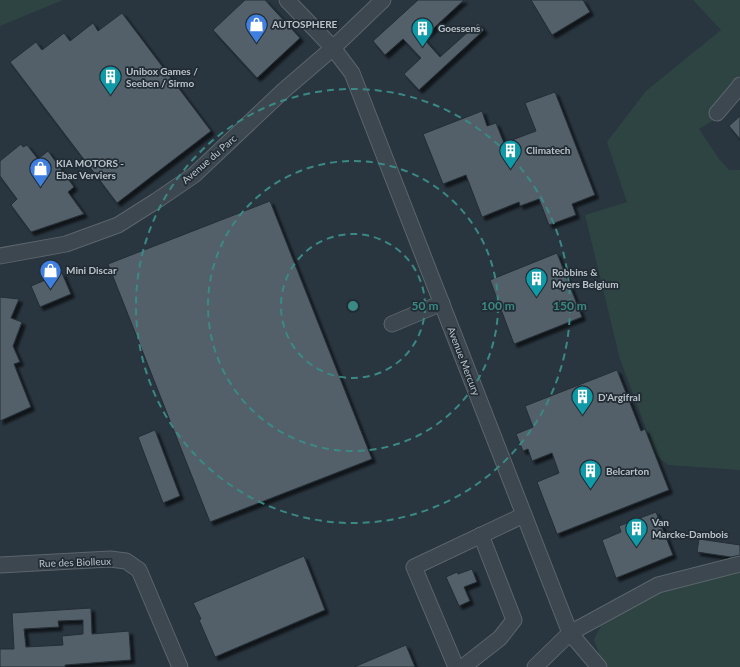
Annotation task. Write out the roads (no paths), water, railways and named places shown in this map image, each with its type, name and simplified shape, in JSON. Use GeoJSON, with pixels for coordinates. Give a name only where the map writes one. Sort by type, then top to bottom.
{"type":"FeatureCollection","features":[{"type":"Feature","properties":{"kind":"street","name":"Avenue Mercury"},"geometry":{"type":"LineString","coordinates":[[286,0],[333,48],[352,73],[570,633],[599,667]]}},
{"type":"Feature","properties":{"kind":"street","name":"Avenue du Parc"},"geometry":{"type":"LineString","coordinates":[[0,256],[66,244],[118,225],[194,175],[283,91],[333,48],[383,0]]}},
{"type":"Feature","properties":{"kind":"street"},"geometry":{"type":"LineString","coordinates":[[717,113],[740,85]]}},
{"type":"Feature","properties":{"kind":"street"},"geometry":{"type":"LineString","coordinates":[[392,324],[442,303]]}},
{"type":"Feature","properties":{"kind":"street"},"geometry":{"type":"LineString","coordinates":[[456,667],[414,567],[524,515]]}},
{"type":"Feature","properties":{"kind":"street"},"geometry":{"type":"LineString","coordinates":[[463,667],[500,638],[514,620],[481,535]]}},
{"type":"Feature","properties":{"kind":"street","name":"Rue des Biolleux"},"geometry":{"type":"LineString","coordinates":[[0,565],[110,559],[126,561],[138,570],[180,667]]}},
{"type":"Feature","properties":{"kind":"street"},"geometry":{"type":"LineString","coordinates":[[535,667],[570,633],[658,585],[740,564]]}},
{"type":"Feature","properties":{"kind":"place","name":"AUTOSPHERE"},"geometry":{"type":"Point","coordinates":[256,44]}},
{"type":"Feature","properties":{"kind":"place","name":"Goessens"},"geometry":{"type":"Point","coordinates":[422,48]}},
{"type":"Feature","properties":{"kind":"place","name":"Unibox Games / Seeben / Sirmo"},"geometry":{"type":"Point","coordinates":[110,96]}},
{"type":"Feature","properties":{"kind":"place","name":"Climatech"},"geometry":{"type":"Point","coordinates":[511,170]}},
{"type":"Feature","properties":{"kind":"place","name":"KIA MOTORS - Ebac Verviers"},"geometry":{"type":"Point","coordinates":[40,188]}},
{"type":"Feature","properties":{"kind":"place","name":"Mini Discar"},"geometry":{"type":"Point","coordinates":[51,290]}},
{"type":"Feature","properties":{"kind":"place","name":"Robbins & Myers Belgium"},"geometry":{"type":"Point","coordinates":[536,298]}},
{"type":"Feature","properties":{"kind":"place","name":"D'Argifral"},"geometry":{"type":"Point","coordinates":[582,416]}},
{"type":"Feature","properties":{"kind":"place","name":"Belcarton"},"geometry":{"type":"Point","coordinates":[591,490]}},
{"type":"Feature","properties":{"kind":"place","name":"Van Marcke-Dambois"},"geometry":{"type":"Point","coordinates":[637,548]}}]}
